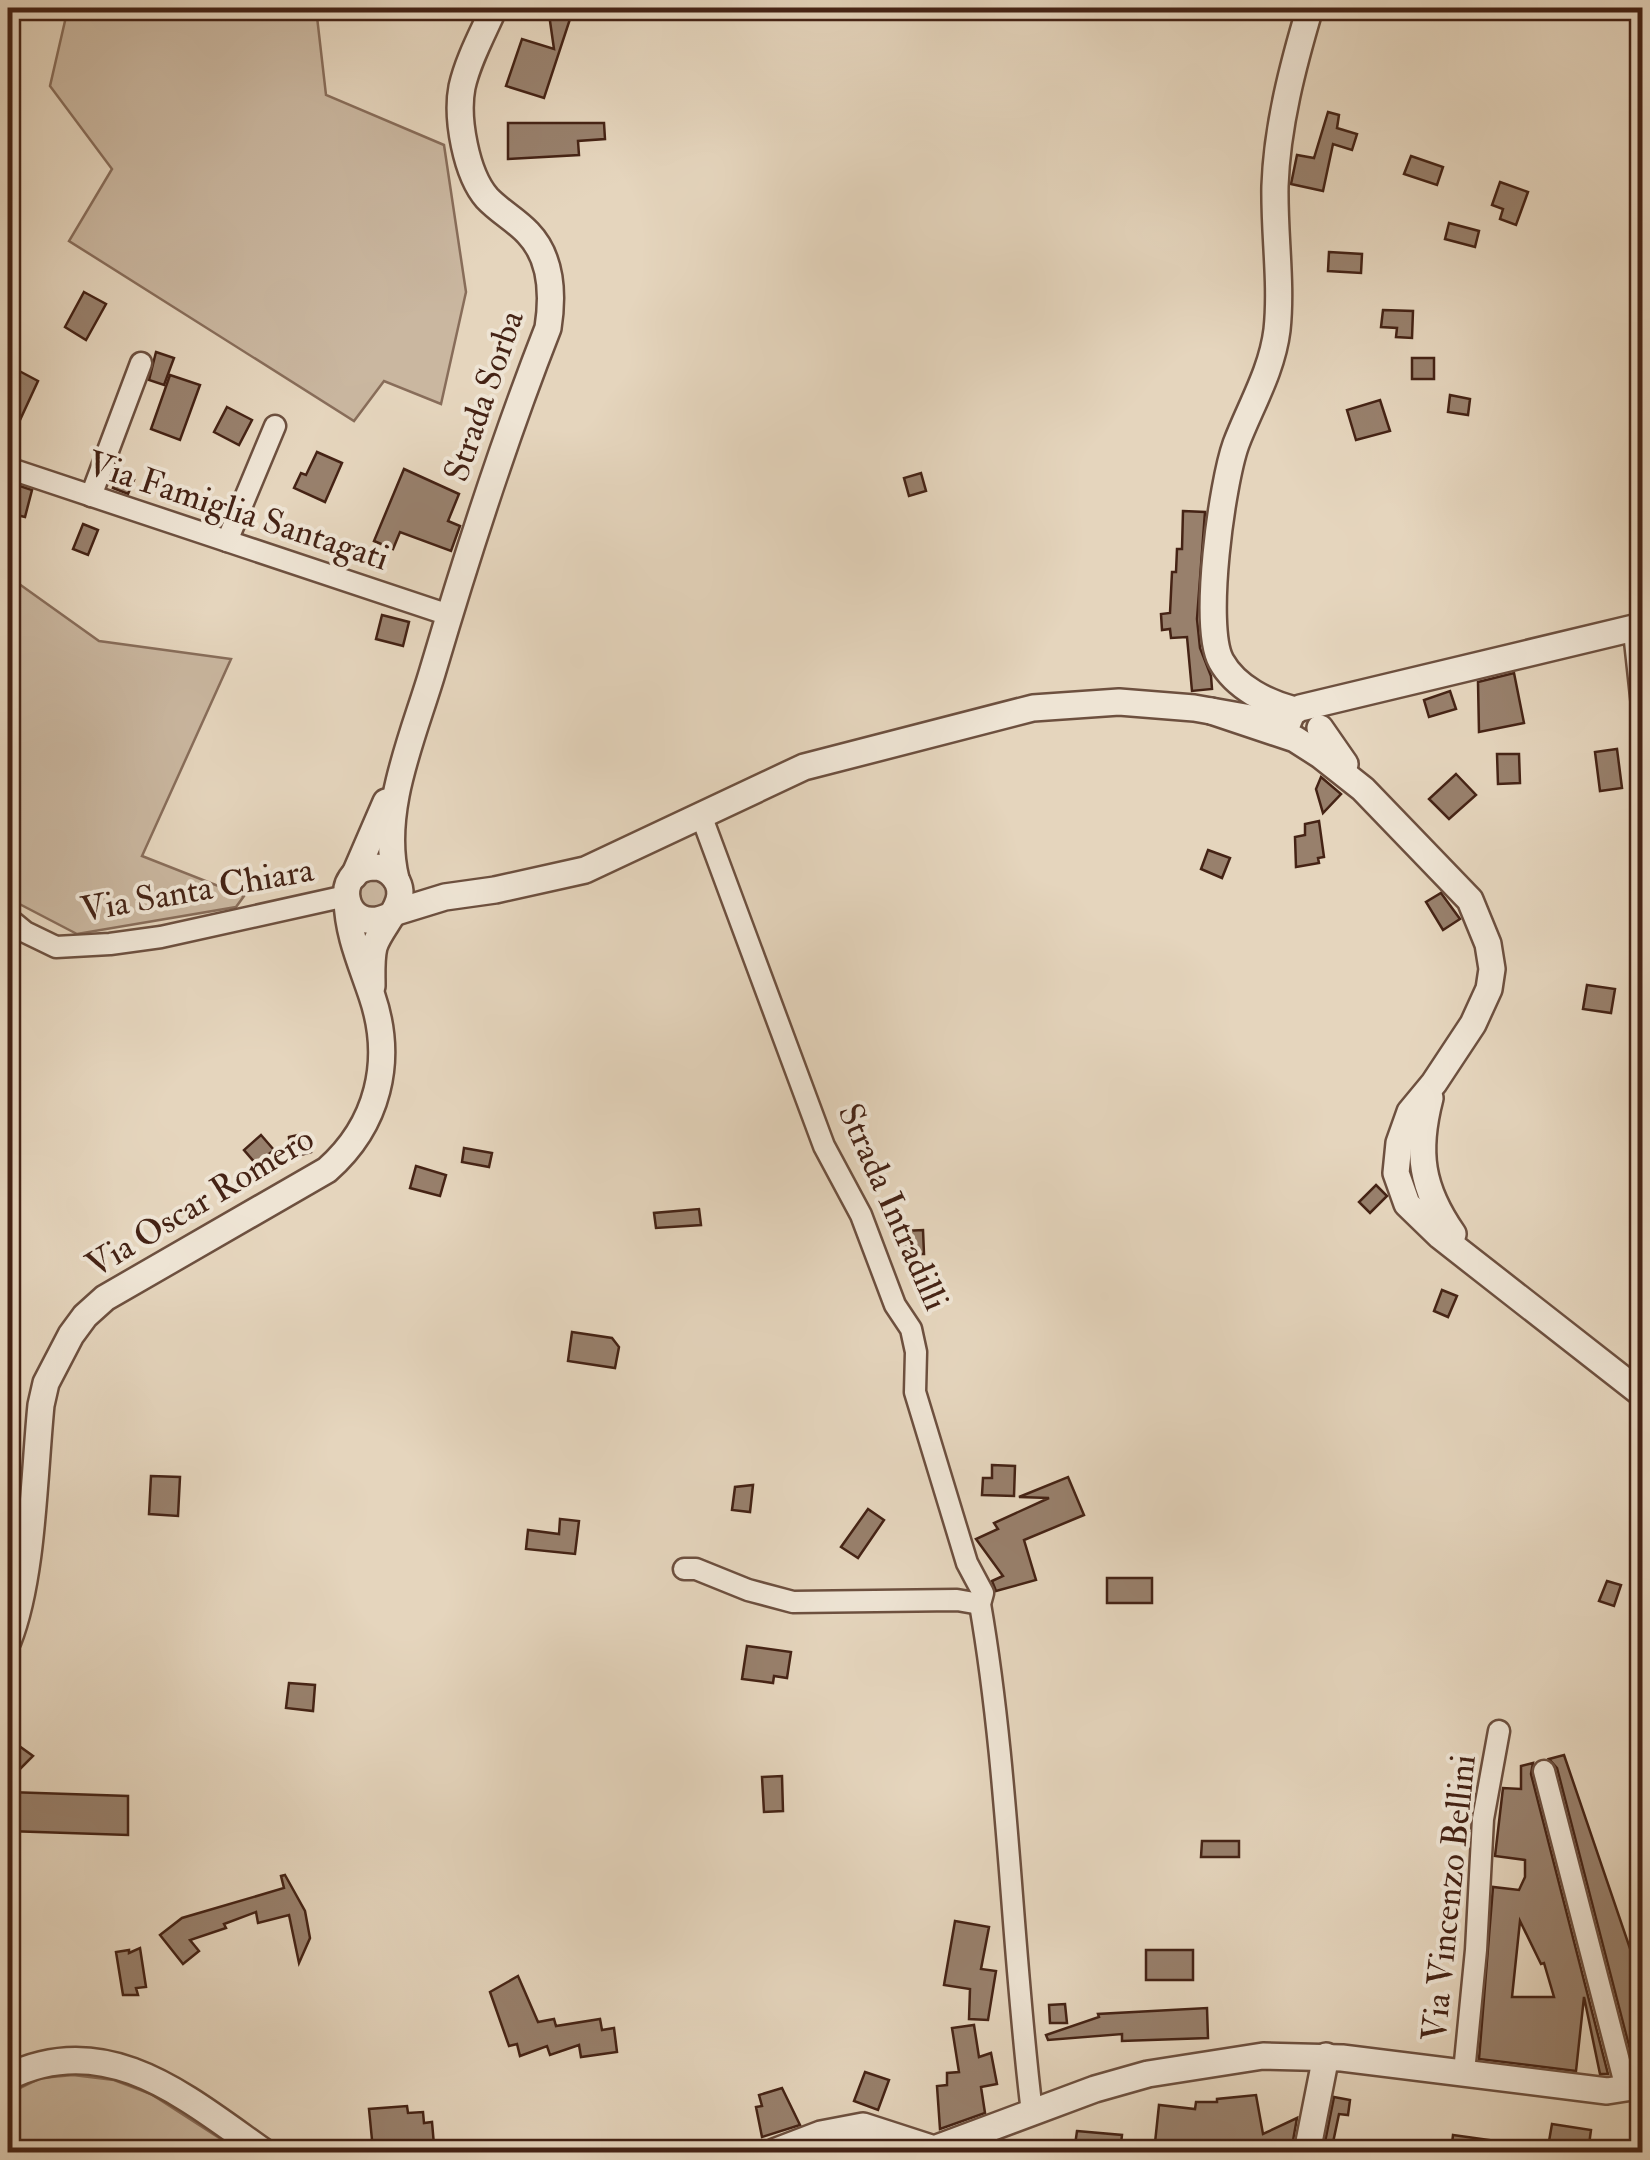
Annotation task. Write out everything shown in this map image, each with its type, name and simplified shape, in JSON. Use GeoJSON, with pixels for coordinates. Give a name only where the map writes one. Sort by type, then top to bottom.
{"type":"FeatureCollection","features":[{"type":"Feature","properties":{"kind":"street","name":"Strada Sorba"},"geometry":{"type":"LineString","coordinates":[[403,771],[491,484],[548,328],[551,306],[542,253],[530,235],[487,198],[476,182],[469,158],[462,87],[494,8]]}},
{"type":"Feature","properties":{"kind":"street"},"geometry":{"type":"LineString","coordinates":[[1310,8],[1290,86],[1277,166],[1276,334],[1266,374],[1225,478],[1218,523],[1214,619],[1220,660],[1232,675],[1303,724],[1459,885],[1470,900],[1488,944],[1492,969],[1484,1006],[1434,1083],[1410,1112],[1399,1143],[1396,1173],[1408,1204],[1440,1236],[1642,1394]]}},
{"type":"Feature","properties":{"kind":"street"},"geometry":{"type":"LineString","coordinates":[[91,496],[141,363]]}},
{"type":"Feature","properties":{"kind":"street"},"geometry":{"type":"LineString","coordinates":[[227,542],[275,426]]}},
{"type":"Feature","properties":{"kind":"street","name":"Via Famiglia Santagati"},"geometry":{"type":"LineString","coordinates":[[8,468],[449,616]]}},
{"type":"Feature","properties":{"kind":"street"},"geometry":{"type":"LineString","coordinates":[[349,890],[356,915],[372,922],[445,897],[585,870],[804,767],[1033,708],[1119,702],[1303,724],[1352,697],[1636,628]]}},
{"type":"Feature","properties":{"kind":"street"},"geometry":{"type":"LineString","coordinates":[[372,996],[374,946],[400,900],[391,860],[390,831],[403,771]]}},
{"type":"Feature","properties":{"kind":"street"},"geometry":{"type":"LineString","coordinates":[[372,996],[354,952],[348,924],[349,890],[403,771]]}},
{"type":"Feature","properties":{"kind":"street","name":"Strada Intradilli"},"geometry":{"type":"LineString","coordinates":[[702,815],[824,1146],[861,1215],[896,1306],[911,1329],[916,1352],[915,1392],[967,1564],[983,1594],[980,1604],[1005,1793],[1019,2005],[1032,2112]]}},
{"type":"Feature","properties":{"kind":"street"},"geometry":{"type":"LineString","coordinates":[[349,890],[370,867],[380,868],[413,893],[445,897]]}},
{"type":"Feature","properties":{"kind":"street","name":"Via Santa Chiara"},"geometry":{"type":"LineString","coordinates":[[8,918],[25,932],[56,947],[110,944],[161,937],[349,890]]}},
{"type":"Feature","properties":{"kind":"street","name":"Via Oscar Romero"},"geometry":{"type":"LineString","coordinates":[[8,1641],[25,1562],[41,1405],[56,1360],[85,1316],[105,1298],[326,1170],[353,1145],[373,1109],[380,1082],[382,1046],[372,996]]}},
{"type":"Feature","properties":{"kind":"street"},"geometry":{"type":"LineString","coordinates":[[684,1569],[793,1602],[937,1600],[980,1604]]}},
{"type":"Feature","properties":{"kind":"street","name":"Via Vincenzo Bellini"},"geometry":{"type":"LineString","coordinates":[[1464,2072],[1483,1820],[1499,1731]]}},
{"type":"Feature","properties":{"kind":"street"},"geometry":{"type":"LineString","coordinates":[[774,2152],[821,2134],[863,2126],[934,2148],[1095,2088],[1148,2074],[1254,2057],[1326,2056],[1606,2092],[1634,2084],[1544,1771]]}},
{"type":"Feature","properties":{"kind":"street"},"geometry":{"type":"LineString","coordinates":[[1307,2152],[1326,2056]]}},
{"type":"Feature","properties":{"kind":"street"},"geometry":{"type":"LineString","coordinates":[[8,2077],[52,2063],[124,2067],[161,2082],[264,2152]]}},
{"type":"Feature","properties":{"kind":"street"},"geometry":{"type":"LineString","coordinates":[[841,2130],[908,2152]]}},
{"type":"Feature","properties":{"kind":"lane"},"geometry":{"type":"LineString","coordinates":[[1636,628],[1642,752]]}},
{"type":"Feature","properties":{"kind":"shaded area"},"geometry":{"type":"Polygon","coordinates":[[[68,8],[316,8],[326,95],[444,145],[466,292],[441,404],[384,381],[354,421],[69,241],[112,169],[50,86],[68,8]]]}},
{"type":"Feature","properties":{"kind":"shaded area"},"geometry":{"type":"Polygon","coordinates":[[[8,576],[99,641],[231,659],[142,856],[244,896],[236,907],[77,934],[8,898],[8,576]]]}},
{"type":"Feature","properties":{"kind":"shaded area"},"geometry":{"type":"Polygon","coordinates":[[[373,878],[388,885],[388,902],[374,911],[359,903],[359,886],[373,878]]]}},
{"type":"Feature","properties":{"kind":"shaded area"},"geometry":{"type":"Polygon","coordinates":[[[73,2075],[114,2080],[151,2094],[241,2152],[8,2152],[8,2094],[41,2078],[73,2075]]]}},
{"type":"Feature","properties":{"kind":"building"},"geometry":{"type":"Polygon","coordinates":[[[564,12],[570,19],[544,98],[506,86],[522,39],[554,49],[549,14],[564,12]]]}},
{"type":"Feature","properties":{"kind":"building"},"geometry":{"type":"Polygon","coordinates":[[[1328,112],[1339,115],[1337,128],[1357,134],[1352,150],[1333,144],[1323,191],[1291,184],[1297,155],[1314,158],[1328,112]]]}},
{"type":"Feature","properties":{"kind":"building"},"geometry":{"type":"Polygon","coordinates":[[[508,123],[604,123],[605,139],[578,141],[579,155],[508,159],[508,123]]]}},
{"type":"Feature","properties":{"kind":"building"},"geometry":{"type":"Polygon","coordinates":[[[1411,156],[1443,167],[1437,185],[1404,174],[1411,156]]]}},
{"type":"Feature","properties":{"kind":"building"},"geometry":{"type":"Polygon","coordinates":[[[1500,182],[1528,192],[1516,225],[1500,219],[1503,209],[1492,205],[1500,182]]]}},
{"type":"Feature","properties":{"kind":"building"},"geometry":{"type":"Polygon","coordinates":[[[1449,223],[1479,231],[1475,247],[1445,239],[1449,223]]]}},
{"type":"Feature","properties":{"kind":"building"},"geometry":{"type":"Polygon","coordinates":[[[1329,252],[1362,254],[1361,273],[1328,271],[1329,252]]]}},
{"type":"Feature","properties":{"kind":"building"},"geometry":{"type":"Polygon","coordinates":[[[84,292],[106,304],[86,340],[65,327],[84,292]]]}},
{"type":"Feature","properties":{"kind":"building"},"geometry":{"type":"Polygon","coordinates":[[[1383,310],[1413,311],[1412,338],[1396,337],[1397,328],[1381,327],[1383,310]]]}},
{"type":"Feature","properties":{"kind":"building"},"geometry":{"type":"Polygon","coordinates":[[[156,352],[174,358],[164,385],[149,380],[156,352]]]}},
{"type":"Feature","properties":{"kind":"building"},"geometry":{"type":"Polygon","coordinates":[[[1412,358],[1434,358],[1434,379],[1412,379],[1412,358]]]}},
{"type":"Feature","properties":{"kind":"building"},"geometry":{"type":"Polygon","coordinates":[[[8,365],[38,381],[8,446],[8,407],[14,393],[8,390],[8,365]]]}},
{"type":"Feature","properties":{"kind":"building"},"geometry":{"type":"Polygon","coordinates":[[[170,375],[200,385],[180,440],[151,429],[170,375]]]}},
{"type":"Feature","properties":{"kind":"building"},"geometry":{"type":"Polygon","coordinates":[[[1450,395],[1470,399],[1468,415],[1448,412],[1450,395]]]}},
{"type":"Feature","properties":{"kind":"building"},"geometry":{"type":"Polygon","coordinates":[[[1380,400],[1390,431],[1356,440],[1347,410],[1380,400]]]}},
{"type":"Feature","properties":{"kind":"building"},"geometry":{"type":"Polygon","coordinates":[[[227,407],[252,420],[239,445],[214,432],[227,407]]]}},
{"type":"Feature","properties":{"kind":"building"},"geometry":{"type":"Polygon","coordinates":[[[317,452],[342,463],[325,502],[294,488],[301,473],[306,475],[317,452]]]}},
{"type":"Feature","properties":{"kind":"building"},"geometry":{"type":"Polygon","coordinates":[[[404,469],[459,494],[448,521],[460,526],[451,551],[400,532],[393,549],[374,541],[404,469]]]}},
{"type":"Feature","properties":{"kind":"building"},"geometry":{"type":"Polygon","coordinates":[[[921,473],[926,491],[909,496],[904,478],[921,473]]]}},
{"type":"Feature","properties":{"kind":"building"},"geometry":{"type":"Polygon","coordinates":[[[119,474],[134,480],[128,494],[113,488],[119,474]]]}},
{"type":"Feature","properties":{"kind":"building"},"geometry":{"type":"Polygon","coordinates":[[[14,484],[32,490],[25,517],[8,513],[14,484]]]}},
{"type":"Feature","properties":{"kind":"building"},"geometry":{"type":"Polygon","coordinates":[[[1183,511],[1205,512],[1197,619],[1200,648],[1212,689],[1192,691],[1187,637],[1171,638],[1170,629],[1162,630],[1161,614],[1170,613],[1177,549],[1182,549],[1183,511]]]}},
{"type":"Feature","properties":{"kind":"building"},"geometry":{"type":"Polygon","coordinates":[[[83,524],[98,530],[88,555],[73,549],[83,524]]]}},
{"type":"Feature","properties":{"kind":"building"},"geometry":{"type":"Polygon","coordinates":[[[382,615],[409,622],[403,646],[376,639],[382,615]]]}},
{"type":"Feature","properties":{"kind":"building"},"geometry":{"type":"Polygon","coordinates":[[[1514,673],[1524,723],[1479,732],[1478,682],[1514,673]]]}},
{"type":"Feature","properties":{"kind":"building"},"geometry":{"type":"Polygon","coordinates":[[[1450,691],[1456,709],[1429,717],[1424,700],[1450,691]]]}},
{"type":"Feature","properties":{"kind":"building"},"geometry":{"type":"Polygon","coordinates":[[[1617,749],[1622,788],[1600,791],[1595,752],[1617,749]]]}},
{"type":"Feature","properties":{"kind":"building"},"geometry":{"type":"Polygon","coordinates":[[[1497,754],[1519,754],[1520,783],[1498,784],[1497,754]]]}},
{"type":"Feature","properties":{"kind":"building"},"geometry":{"type":"Polygon","coordinates":[[[1456,774],[1476,795],[1449,819],[1429,799],[1456,774]]]}},
{"type":"Feature","properties":{"kind":"building"},"geometry":{"type":"Polygon","coordinates":[[[1321,777],[1341,794],[1323,813],[1316,789],[1321,777]]]}},
{"type":"Feature","properties":{"kind":"building"},"geometry":{"type":"Polygon","coordinates":[[[1319,821],[1324,857],[1318,858],[1319,863],[1296,867],[1295,837],[1305,835],[1305,824],[1319,821]]]}},
{"type":"Feature","properties":{"kind":"building"},"geometry":{"type":"Polygon","coordinates":[[[1208,850],[1230,858],[1222,878],[1201,869],[1208,850]]]}},
{"type":"Feature","properties":{"kind":"building"},"geometry":{"type":"Polygon","coordinates":[[[1441,893],[1460,919],[1443,930],[1426,902],[1441,893]]]}},
{"type":"Feature","properties":{"kind":"building"},"geometry":{"type":"Polygon","coordinates":[[[1587,985],[1615,989],[1611,1013],[1583,1009],[1587,985]]]}},
{"type":"Feature","properties":{"kind":"building"},"geometry":{"type":"Polygon","coordinates":[[[302,1134],[309,1141],[311,1152],[290,1158],[289,1137],[302,1134]]]}},
{"type":"Feature","properties":{"kind":"building"},"geometry":{"type":"Polygon","coordinates":[[[261,1135],[274,1150],[256,1164],[244,1150],[261,1135]]]}},
{"type":"Feature","properties":{"kind":"building"},"geometry":{"type":"Polygon","coordinates":[[[464,1148],[492,1153],[489,1167],[462,1162],[464,1148]]]}},
{"type":"Feature","properties":{"kind":"building"},"geometry":{"type":"Polygon","coordinates":[[[416,1166],[446,1175],[440,1196],[410,1188],[416,1166]]]}},
{"type":"Feature","properties":{"kind":"building"},"geometry":{"type":"Polygon","coordinates":[[[1376,1185],[1387,1196],[1370,1213],[1359,1202],[1376,1185]]]}},
{"type":"Feature","properties":{"kind":"building"},"geometry":{"type":"Polygon","coordinates":[[[699,1209],[701,1225],[656,1228],[654,1213],[699,1209]]]}},
{"type":"Feature","properties":{"kind":"building"},"geometry":{"type":"Polygon","coordinates":[[[923,1230],[924,1254],[904,1254],[904,1231],[923,1230]]]}},
{"type":"Feature","properties":{"kind":"building"},"geometry":{"type":"Polygon","coordinates":[[[1442,1290],[1457,1296],[1448,1317],[1434,1311],[1442,1290]]]}},
{"type":"Feature","properties":{"kind":"building"},"geometry":{"type":"Polygon","coordinates":[[[572,1332],[612,1338],[619,1347],[615,1368],[568,1361],[572,1332]]]}},
{"type":"Feature","properties":{"kind":"building"},"geometry":{"type":"Polygon","coordinates":[[[992,1465],[1015,1466],[1014,1496],[982,1495],[983,1478],[992,1478],[992,1465]]]}},
{"type":"Feature","properties":{"kind":"building"},"geometry":{"type":"Polygon","coordinates":[[[151,1476],[180,1477],[178,1516],[149,1514],[151,1476]]]}},
{"type":"Feature","properties":{"kind":"building"},"geometry":{"type":"Polygon","coordinates":[[[1068,1477],[1084,1515],[1024,1540],[1036,1580],[996,1591],[992,1581],[1003,1576],[976,1539],[998,1529],[994,1523],[1049,1498],[1019,1497],[1068,1477]]]}},
{"type":"Feature","properties":{"kind":"building"},"geometry":{"type":"Polygon","coordinates":[[[753,1485],[750,1512],[732,1510],[735,1487],[753,1485]]]}},
{"type":"Feature","properties":{"kind":"building"},"geometry":{"type":"Polygon","coordinates":[[[868,1509],[884,1520],[858,1558],[841,1547],[868,1509]]]}},
{"type":"Feature","properties":{"kind":"building"},"geometry":{"type":"Polygon","coordinates":[[[560,1519],[579,1521],[575,1554],[526,1549],[528,1530],[559,1534],[560,1519]]]}},
{"type":"Feature","properties":{"kind":"building"},"geometry":{"type":"Polygon","coordinates":[[[1107,1578],[1152,1578],[1152,1603],[1107,1603],[1107,1578]]]}},
{"type":"Feature","properties":{"kind":"building"},"geometry":{"type":"Polygon","coordinates":[[[1607,1581],[1621,1585],[1614,1606],[1599,1601],[1607,1581]]]}},
{"type":"Feature","properties":{"kind":"building"},"geometry":{"type":"Polygon","coordinates":[[[747,1646],[791,1652],[787,1678],[774,1676],[773,1683],[742,1679],[747,1646]]]}},
{"type":"Feature","properties":{"kind":"building"},"geometry":{"type":"Polygon","coordinates":[[[289,1683],[315,1685],[313,1711],[286,1708],[289,1683]]]}},
{"type":"Feature","properties":{"kind":"building"},"geometry":{"type":"Polygon","coordinates":[[[8,1738],[33,1756],[17,1772],[8,1765],[8,1738]]]}},
{"type":"Feature","properties":{"kind":"building"},"geometry":{"type":"Polygon","coordinates":[[[1564,1755],[1638,1972],[1642,1970],[1642,2063],[1634,2065],[1557,1768],[1549,1759],[1564,1755]]]}},
{"type":"Feature","properties":{"kind":"building"},"geometry":{"type":"Polygon","coordinates":[[[1533,1763],[1531,1774],[1608,2074],[1600,2074],[1584,1997],[1576,2071],[1479,2059],[1493,1887],[1519,1890],[1525,1877],[1525,1860],[1495,1856],[1503,1788],[1521,1789],[1521,1766],[1533,1763]],[[1520,1921],[1512,1997],[1554,1997],[1544,1963],[1541,1964],[1520,1921]]]}},
{"type":"Feature","properties":{"kind":"building"},"geometry":{"type":"Polygon","coordinates":[[[782,1776],[783,1811],[764,1812],[762,1777],[782,1776]]]}},
{"type":"Feature","properties":{"kind":"building"},"geometry":{"type":"Polygon","coordinates":[[[8,1792],[128,1796],[128,1835],[8,1831],[8,1792]]]}},
{"type":"Feature","properties":{"kind":"building"},"geometry":{"type":"Polygon","coordinates":[[[1202,1841],[1239,1841],[1239,1857],[1201,1857],[1202,1841]]]}},
{"type":"Feature","properties":{"kind":"building"},"geometry":{"type":"Polygon","coordinates":[[[285,1875],[305,1911],[310,1938],[299,1963],[289,1915],[258,1923],[256,1912],[224,1924],[226,1928],[190,1940],[199,1951],[183,1964],[160,1935],[182,1918],[284,1888],[281,1876],[285,1875]]]}},
{"type":"Feature","properties":{"kind":"building"},"geometry":{"type":"Polygon","coordinates":[[[955,1921],[989,1927],[981,1969],[996,1971],[988,2020],[969,2019],[970,1989],[944,1985],[955,1921]]]}},
{"type":"Feature","properties":{"kind":"building"},"geometry":{"type":"Polygon","coordinates":[[[140,1948],[146,1987],[136,1988],[138,1995],[123,1995],[116,1952],[129,1953],[140,1948]]]}},
{"type":"Feature","properties":{"kind":"building"},"geometry":{"type":"Polygon","coordinates":[[[1146,1950],[1193,1950],[1193,1980],[1146,1980],[1146,1950]]]}},
{"type":"Feature","properties":{"kind":"building"},"geometry":{"type":"Polygon","coordinates":[[[518,1976],[538,2022],[554,2019],[556,2026],[600,2019],[602,2030],[614,2028],[617,2052],[581,2057],[579,2045],[550,2055],[547,2046],[520,2056],[517,2044],[509,2046],[490,1992],[518,1976]]]}},
{"type":"Feature","properties":{"kind":"building"},"geometry":{"type":"Polygon","coordinates":[[[1065,2004],[1067,2023],[1050,2023],[1049,2005],[1065,2004]]]}},
{"type":"Feature","properties":{"kind":"building"},"geometry":{"type":"Polygon","coordinates":[[[1207,2008],[1208,2038],[1122,2041],[1122,2034],[1048,2040],[1046,2035],[1099,2017],[1098,2014],[1207,2008]]]}},
{"type":"Feature","properties":{"kind":"building"},"geometry":{"type":"Polygon","coordinates":[[[974,2025],[979,2057],[991,2053],[997,2084],[981,2087],[985,2113],[940,2129],[937,2086],[947,2085],[947,2073],[959,2072],[952,2028],[974,2025]]]}},
{"type":"Feature","properties":{"kind":"building"},"geometry":{"type":"Polygon","coordinates":[[[865,2072],[889,2080],[878,2110],[854,2101],[865,2072]]]}},
{"type":"Feature","properties":{"kind":"building"},"geometry":{"type":"Polygon","coordinates":[[[782,2088],[800,2125],[762,2137],[756,2107],[762,2106],[759,2095],[782,2088]]]}},
{"type":"Feature","properties":{"kind":"building"},"geometry":{"type":"Polygon","coordinates":[[[1256,2095],[1263,2134],[1297,2118],[1291,2152],[1154,2152],[1159,2105],[1195,2109],[1196,2102],[1256,2095]]]}},
{"type":"Feature","properties":{"kind":"building"},"geometry":{"type":"Polygon","coordinates":[[[1334,2097],[1350,2100],[1348,2115],[1339,2114],[1331,2152],[1323,2152],[1334,2097]]]}},
{"type":"Feature","properties":{"kind":"building"},"geometry":{"type":"Polygon","coordinates":[[[407,2106],[408,2113],[423,2112],[424,2123],[432,2122],[434,2145],[373,2150],[369,2109],[407,2106]]]}},
{"type":"Feature","properties":{"kind":"building"},"geometry":{"type":"Polygon","coordinates":[[[1552,2124],[1591,2130],[1588,2152],[1548,2147],[1552,2124]]]}},
{"type":"Feature","properties":{"kind":"building"},"geometry":{"type":"Polygon","coordinates":[[[1077,2131],[1122,2135],[1120,2152],[1074,2152],[1077,2131]]]}},
{"type":"Feature","properties":{"kind":"building"},"geometry":{"type":"Polygon","coordinates":[[[1453,2135],[1511,2143],[1510,2152],[1451,2152],[1453,2135]]]}}]}
